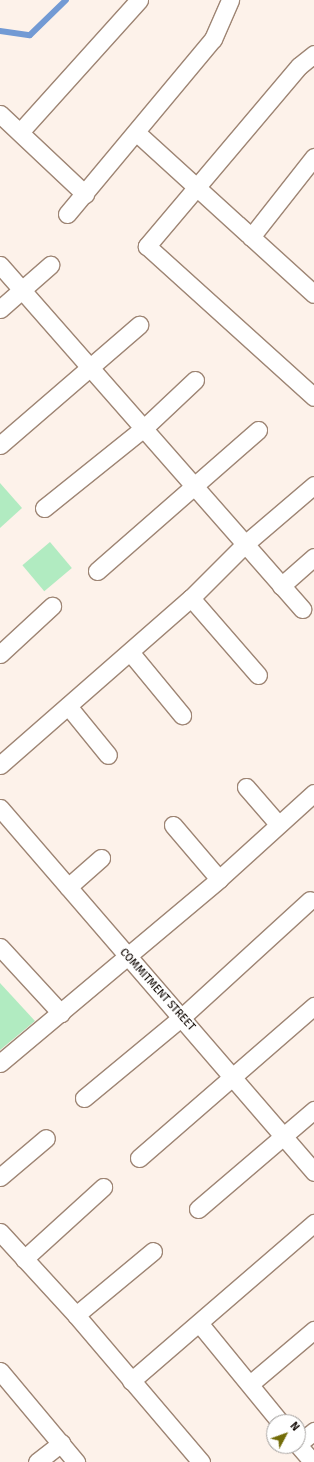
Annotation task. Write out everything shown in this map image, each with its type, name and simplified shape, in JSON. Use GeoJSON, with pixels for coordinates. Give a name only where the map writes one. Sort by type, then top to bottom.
{"type":"FeatureCollection","features":[{"type":"Feature","properties":{"kind":"street"},"geometry":{"type":"LineString","coordinates":[[20,132],[139,0]]}},
{"type":"Feature","properties":{"kind":"street"},"geometry":{"type":"LineString","coordinates":[[67,214],[137,132],[212,38],[230,0]]}},
{"type":"Feature","properties":{"kind":"street"},"geometry":{"type":"LineString","coordinates":[[314,54],[299,66],[196,186],[147,246],[314,397]]}},
{"type":"Feature","properties":{"kind":"street"},"geometry":{"type":"LineString","coordinates":[[0,114],[85,194]]}},
{"type":"Feature","properties":{"kind":"street"},"geometry":{"type":"LineString","coordinates":[[137,132],[252,237],[311,284]]}},
{"type":"Feature","properties":{"kind":"street"},"geometry":{"type":"LineString","coordinates":[[252,237],[314,157]]}},
{"type":"Feature","properties":{"kind":"street"},"geometry":{"type":"LineString","coordinates":[[0,265],[302,609]]}},
{"type":"Feature","properties":{"kind":"street"},"geometry":{"type":"LineString","coordinates":[[0,309],[50,265]]}},
{"type":"Feature","properties":{"kind":"street"},"geometry":{"type":"LineString","coordinates":[[0,445],[91,368],[138,325]]}},
{"type":"Feature","properties":{"kind":"street"},"geometry":{"type":"LineString","coordinates":[[44,508],[144,428],[195,380]]}},
{"type":"Feature","properties":{"kind":"street"},"geometry":{"type":"LineString","coordinates":[[97,571],[193,485],[258,430]]}},
{"type":"Feature","properties":{"kind":"street"},"geometry":{"type":"LineString","coordinates":[[0,765],[191,598],[245,544],[314,485]]}},
{"type":"Feature","properties":{"kind":"street"},"geometry":{"type":"LineString","coordinates":[[281,586],[314,557]]}},
{"type":"Feature","properties":{"kind":"street"},"geometry":{"type":"LineString","coordinates":[[191,598],[258,676]]}},
{"type":"Feature","properties":{"kind":"street"},"geometry":{"type":"LineString","coordinates":[[0,654],[52,606]]}},
{"type":"Feature","properties":{"kind":"street"},"geometry":{"type":"LineString","coordinates":[[130,652],[182,715]]}},
{"type":"Feature","properties":{"kind":"street"},"geometry":{"type":"LineString","coordinates":[[68,706],[108,755]]}},
{"type":"Feature","properties":{"kind":"street"},"geometry":{"type":"LineString","coordinates":[[246,787],[278,824]]}},
{"type":"Feature","properties":{"kind":"street"},"geometry":{"type":"LineString","coordinates":[[0,1063],[219,879],[314,793]]}},
{"type":"Feature","properties":{"kind":"street","name":"COMMITMENT STREET"},"geometry":{"type":"LineString","coordinates":[[0,808],[128,957],[182,1017],[314,1172]]}},
{"type":"Feature","properties":{"kind":"street"},"geometry":{"type":"LineString","coordinates":[[173,825],[219,879]]}},
{"type":"Feature","properties":{"kind":"street"},"geometry":{"type":"LineString","coordinates":[[68,887],[101,858]]}},
{"type":"Feature","properties":{"kind":"street"},"geometry":{"type":"LineString","coordinates":[[84,1098],[182,1017],[310,900]]}},
{"type":"Feature","properties":{"kind":"street"},"geometry":{"type":"LineString","coordinates":[[0,947],[61,1012]]}},
{"type":"Feature","properties":{"kind":"street"},"geometry":{"type":"LineString","coordinates":[[140,1158],[314,1006]]}},
{"type":"Feature","properties":{"kind":"street"},"geometry":{"type":"LineString","coordinates":[[198,1209],[314,1110]]}},
{"type":"Feature","properties":{"kind":"street"},"geometry":{"type":"LineString","coordinates":[[0,1177],[46,1138]]}},
{"type":"Feature","properties":{"kind":"street"},"geometry":{"type":"LineString","coordinates":[[24,1259],[103,1188]]}},
{"type":"Feature","properties":{"kind":"street"},"geometry":{"type":"LineString","coordinates":[[131,1380],[314,1222]]}},
{"type":"Feature","properties":{"kind":"street"},"geometry":{"type":"LineString","coordinates":[[0,1232],[76,1315],[201,1462]]}},
{"type":"Feature","properties":{"kind":"street"},"geometry":{"type":"LineString","coordinates":[[76,1315],[153,1251]]}},
{"type":"Feature","properties":{"kind":"street"},"geometry":{"type":"LineString","coordinates":[[198,1322],[274,1414]]}},
{"type":"Feature","properties":{"kind":"street"},"geometry":{"type":"LineString","coordinates":[[250,1384],[314,1330]]}},
{"type":"Feature","properties":{"kind":"street"},"geometry":{"type":"LineString","coordinates":[[3,1380],[61,1443],[76,1462]]}},
{"type":"Feature","properties":{"kind":"street"},"geometry":{"type":"LineString","coordinates":[[306,1438],[314,1431]]}},
{"type":"Feature","properties":{"kind":"street"},"geometry":{"type":"LineString","coordinates":[[37,1462],[61,1443]]}},
{"type":"Feature","properties":{"kind":"street"},"geometry":{"type":"LineString","coordinates":[[306,1454],[313,1462]]}},
{"type":"Feature","properties":{"kind":"green space"},"geometry":{"type":"Polygon","coordinates":[[[0,483],[22,508],[0,528],[0,483]]]}},
{"type":"Feature","properties":{"kind":"green space"},"geometry":{"type":"Polygon","coordinates":[[[50,542],[72,568],[44,591],[22,565],[50,542]]]}},
{"type":"Feature","properties":{"kind":"green space"},"geometry":{"type":"Polygon","coordinates":[[[0,983],[35,1021],[0,1050],[0,983]]]}},
{"type":"Feature","properties":{"kind":"waterway"},"geometry":{"type":"LineString","coordinates":[[0,31],[30,35],[66,0]]}}]}
